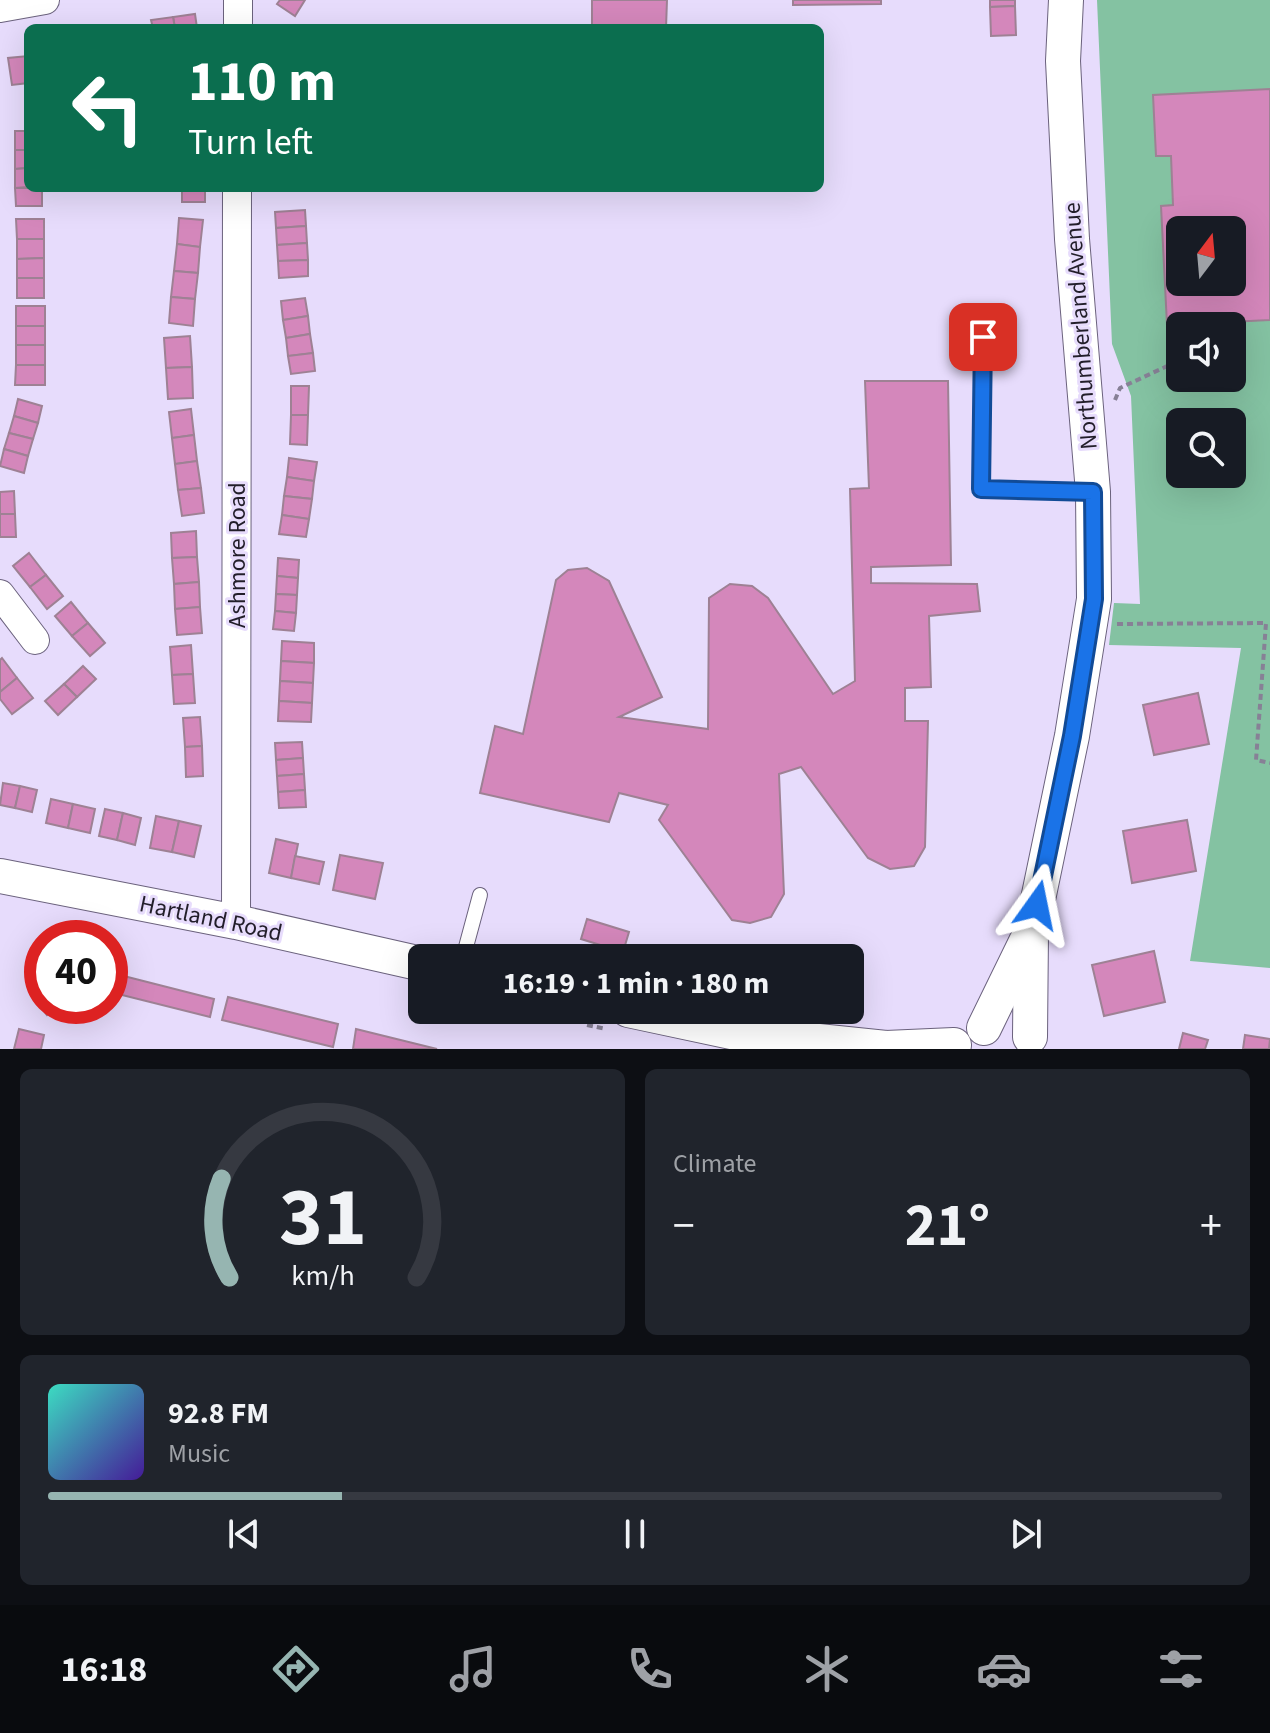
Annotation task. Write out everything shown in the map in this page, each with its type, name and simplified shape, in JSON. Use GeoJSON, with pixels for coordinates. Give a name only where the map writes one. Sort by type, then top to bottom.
{"type":"FeatureCollection","features":[{"type":"Feature","properties":{"kind":"street"},"geometry":{"type":"LineString","coordinates":[[0,8],[45,0]]}},
{"type":"Feature","properties":{"kind":"street"},"geometry":{"type":"LineString","coordinates":[[238,0],[238,24]]}},
{"type":"Feature","properties":{"kind":"street","name":"Northumberland Avenue"},"geometry":{"type":"LineString","coordinates":[[1036,1043],[1031,933],[1072,736],[1094,599],[1093,492],[1072,239],[1063,61],[1066,0]]}},
{"type":"Feature","properties":{"kind":"street","name":"Ashmore Road"},"geometry":{"type":"LineString","coordinates":[[236,922],[237,192]]}},
{"type":"Feature","properties":{"kind":"street"},"geometry":{"type":"LineString","coordinates":[[0,594],[35,640]]}},
{"type":"Feature","properties":{"kind":"street","name":"Hartland Road"},"geometry":{"type":"LineString","coordinates":[[0,876],[236,922],[408,961]]}},
{"type":"Feature","properties":{"kind":"street","name":"Northumberland Avenue"},"geometry":{"type":"LineString","coordinates":[[984,1028],[1031,933]]}},
{"type":"Feature","properties":{"kind":"street"},"geometry":{"type":"LineString","coordinates":[[697,1024],[800,1049]]}},
{"type":"Feature","properties":{"kind":"street"},"geometry":{"type":"LineString","coordinates":[[742,1033],[886,1048],[953,1047],[984,1028],[1005,1027],[1036,1043]]}},
{"type":"Feature","properties":{"kind":"lane"},"geometry":{"type":"LineString","coordinates":[[983,337],[981,489],[1093,492]]}},
{"type":"Feature","properties":{"kind":"lane"},"geometry":{"type":"LineString","coordinates":[[467,944],[480,895]]}},
{"type":"Feature","properties":{"kind":"path"},"geometry":{"type":"LineString","coordinates":[[1109,414],[1120,388],[1166,367]]}},
{"type":"Feature","properties":{"kind":"path"},"geometry":{"type":"LineString","coordinates":[[1109,624],[1266,623],[1256,760],[1270,763]]}},
{"type":"Feature","properties":{"kind":"green space"},"geometry":{"type":"Polygon","coordinates":[[[1097,0],[1270,0],[1270,968],[1190,961],[1241,648],[1109,645],[1114,603],[1140,604],[1131,396],[1112,344],[1097,0]]]}},
{"type":"Feature","properties":{"kind":"building"},"geometry":{"type":"Polygon","coordinates":[[[280,0],[305,0],[295,16],[277,4],[280,0]]]}},
{"type":"Feature","properties":{"kind":"building"},"geometry":{"type":"Polygon","coordinates":[[[592,0],[667,0],[666,24],[592,24],[592,0]]]}},
{"type":"Feature","properties":{"kind":"building"},"geometry":{"type":"Polygon","coordinates":[[[793,0],[881,0],[881,4],[793,5],[793,0]]]}},
{"type":"Feature","properties":{"kind":"building"},"geometry":{"type":"Polygon","coordinates":[[[990,0],[1015,0],[1015,6],[990,7],[990,0]]]}},
{"type":"Feature","properties":{"kind":"building"},"geometry":{"type":"Polygon","coordinates":[[[1015,6],[1016,35],[991,36],[990,7],[1015,6]]]}},
{"type":"Feature","properties":{"kind":"building"},"geometry":{"type":"Polygon","coordinates":[[[195,14],[196,24],[174,24],[173,17],[195,14]]]}},
{"type":"Feature","properties":{"kind":"building"},"geometry":{"type":"Polygon","coordinates":[[[173,17],[174,24],[152,24],[151,20],[173,17]]]}},
{"type":"Feature","properties":{"kind":"building"},"geometry":{"type":"Polygon","coordinates":[[[24,56],[24,84],[12,85],[8,58],[24,56]]]}},
{"type":"Feature","properties":{"kind":"building"},"geometry":{"type":"Polygon","coordinates":[[[1270,89],[1270,320],[1246,321],[1246,312],[1166,312],[1161,206],[1173,205],[1171,156],[1156,156],[1153,95],[1270,89]]]}},
{"type":"Feature","properties":{"kind":"building"},"geometry":{"type":"Polygon","coordinates":[[[15,131],[24,131],[24,150],[15,150],[15,131]]]}},
{"type":"Feature","properties":{"kind":"building"},"geometry":{"type":"Polygon","coordinates":[[[15,150],[24,150],[24,168],[15,169],[15,150]]]}},
{"type":"Feature","properties":{"kind":"building"},"geometry":{"type":"Polygon","coordinates":[[[24,168],[24,187],[15,188],[15,169],[24,168]]]}},
{"type":"Feature","properties":{"kind":"building"},"geometry":{"type":"Polygon","coordinates":[[[15,188],[24,188],[24,192],[42,192],[42,206],[16,206],[15,188]]]}},
{"type":"Feature","properties":{"kind":"building"},"geometry":{"type":"Polygon","coordinates":[[[182,192],[205,192],[205,202],[182,202],[182,192]]]}},
{"type":"Feature","properties":{"kind":"building"},"geometry":{"type":"Polygon","coordinates":[[[305,210],[306,226],[276,228],[275,212],[305,210]]]}},
{"type":"Feature","properties":{"kind":"building"},"geometry":{"type":"Polygon","coordinates":[[[179,218],[203,220],[200,247],[177,244],[179,218]]]}},
{"type":"Feature","properties":{"kind":"building"},"geometry":{"type":"Polygon","coordinates":[[[16,219],[44,219],[44,239],[17,239],[16,219]]]}},
{"type":"Feature","properties":{"kind":"building"},"geometry":{"type":"Polygon","coordinates":[[[306,226],[307,243],[277,245],[276,228],[306,226]]]}},
{"type":"Feature","properties":{"kind":"building"},"geometry":{"type":"Polygon","coordinates":[[[17,239],[44,239],[44,258],[17,259],[17,239]]]}},
{"type":"Feature","properties":{"kind":"building"},"geometry":{"type":"Polygon","coordinates":[[[307,243],[308,260],[278,261],[277,245],[307,243]]]}},
{"type":"Feature","properties":{"kind":"building"},"geometry":{"type":"Polygon","coordinates":[[[177,244],[200,247],[198,273],[174,271],[177,244]]]}},
{"type":"Feature","properties":{"kind":"building"},"geometry":{"type":"Polygon","coordinates":[[[44,258],[44,278],[17,278],[17,259],[44,258]]]}},
{"type":"Feature","properties":{"kind":"building"},"geometry":{"type":"Polygon","coordinates":[[[308,260],[308,276],[279,278],[278,261],[308,260]]]}},
{"type":"Feature","properties":{"kind":"building"},"geometry":{"type":"Polygon","coordinates":[[[174,271],[198,273],[195,299],[171,297],[174,271]]]}},
{"type":"Feature","properties":{"kind":"building"},"geometry":{"type":"Polygon","coordinates":[[[17,278],[44,278],[44,298],[17,298],[17,278]]]}},
{"type":"Feature","properties":{"kind":"building"},"geometry":{"type":"Polygon","coordinates":[[[171,297],[195,299],[193,326],[169,323],[171,297]]]}},
{"type":"Feature","properties":{"kind":"building"},"geometry":{"type":"Polygon","coordinates":[[[305,298],[308,316],[283,320],[281,301],[305,298]]]}},
{"type":"Feature","properties":{"kind":"building"},"geometry":{"type":"Polygon","coordinates":[[[16,306],[45,306],[45,326],[16,326],[16,306]]]}},
{"type":"Feature","properties":{"kind":"building"},"geometry":{"type":"Polygon","coordinates":[[[308,316],[310,334],[286,338],[283,320],[308,316]]]}},
{"type":"Feature","properties":{"kind":"building"},"geometry":{"type":"Polygon","coordinates":[[[16,326],[45,326],[45,345],[16,345],[16,326]]]}},
{"type":"Feature","properties":{"kind":"building"},"geometry":{"type":"Polygon","coordinates":[[[310,334],[313,353],[288,356],[286,338],[310,334]]]}},
{"type":"Feature","properties":{"kind":"building"},"geometry":{"type":"Polygon","coordinates":[[[190,336],[192,367],[166,368],[164,338],[190,336]]]}},
{"type":"Feature","properties":{"kind":"building"},"geometry":{"type":"Polygon","coordinates":[[[16,345],[45,345],[45,365],[16,365],[16,345]]]}},
{"type":"Feature","properties":{"kind":"building"},"geometry":{"type":"Polygon","coordinates":[[[313,353],[315,371],[291,374],[288,356],[313,353]]]}},
{"type":"Feature","properties":{"kind":"building"},"geometry":{"type":"Polygon","coordinates":[[[16,365],[45,365],[45,385],[15,385],[16,365]]]}},
{"type":"Feature","properties":{"kind":"building"},"geometry":{"type":"Polygon","coordinates":[[[192,367],[193,398],[168,399],[166,368],[192,367]]]}},
{"type":"Feature","properties":{"kind":"building"},"geometry":{"type":"Polygon","coordinates":[[[865,381],[948,381],[951,565],[871,567],[871,583],[977,584],[980,611],[929,616],[931,687],[905,688],[905,721],[928,721],[925,847],[914,866],[890,869],[868,858],[801,767],[779,774],[784,894],[771,917],[750,923],[732,920],[659,820],[668,805],[619,793],[609,822],[480,793],[495,726],[523,734],[556,580],[568,570],[587,568],[609,581],[662,697],[619,717],[708,729],[709,598],[730,584],[752,586],[768,598],[833,694],[855,681],[850,489],[869,488],[865,381]]]}},
{"type":"Feature","properties":{"kind":"building"},"geometry":{"type":"Polygon","coordinates":[[[291,386],[309,386],[308,415],[291,415],[291,386]]]}},
{"type":"Feature","properties":{"kind":"building"},"geometry":{"type":"Polygon","coordinates":[[[18,399],[42,406],[38,423],[14,416],[18,399]]]}},
{"type":"Feature","properties":{"kind":"building"},"geometry":{"type":"Polygon","coordinates":[[[191,409],[194,435],[172,438],[169,412],[191,409]]]}},
{"type":"Feature","properties":{"kind":"building"},"geometry":{"type":"Polygon","coordinates":[[[291,415],[308,415],[307,445],[290,444],[291,415]]]}},
{"type":"Feature","properties":{"kind":"building"},"geometry":{"type":"Polygon","coordinates":[[[14,416],[38,423],[33,439],[9,433],[14,416]]]}},
{"type":"Feature","properties":{"kind":"building"},"geometry":{"type":"Polygon","coordinates":[[[9,433],[33,439],[28,456],[4,449],[9,433]]]}},
{"type":"Feature","properties":{"kind":"building"},"geometry":{"type":"Polygon","coordinates":[[[194,435],[197,461],[175,464],[172,438],[194,435]]]}},
{"type":"Feature","properties":{"kind":"building"},"geometry":{"type":"Polygon","coordinates":[[[4,449],[28,456],[24,473],[0,466],[4,449]]]}},
{"type":"Feature","properties":{"kind":"building"},"geometry":{"type":"Polygon","coordinates":[[[289,458],[317,462],[314,481],[287,477],[289,458]]]}},
{"type":"Feature","properties":{"kind":"building"},"geometry":{"type":"Polygon","coordinates":[[[197,461],[201,488],[178,490],[175,464],[197,461]]]}},
{"type":"Feature","properties":{"kind":"building"},"geometry":{"type":"Polygon","coordinates":[[[287,477],[314,481],[312,499],[284,496],[287,477]]]}},
{"type":"Feature","properties":{"kind":"building"},"geometry":{"type":"Polygon","coordinates":[[[201,488],[204,513],[182,516],[178,490],[201,488]]]}},
{"type":"Feature","properties":{"kind":"building"},"geometry":{"type":"Polygon","coordinates":[[[14,491],[15,514],[0,514],[0,492],[14,491]]]}},
{"type":"Feature","properties":{"kind":"building"},"geometry":{"type":"Polygon","coordinates":[[[284,496],[312,499],[309,519],[282,515],[284,496]]]}},
{"type":"Feature","properties":{"kind":"building"},"geometry":{"type":"Polygon","coordinates":[[[0,514],[15,514],[16,537],[0,537],[0,514]]]}},
{"type":"Feature","properties":{"kind":"building"},"geometry":{"type":"Polygon","coordinates":[[[282,515],[309,519],[306,537],[279,534],[282,515]]]}},
{"type":"Feature","properties":{"kind":"building"},"geometry":{"type":"Polygon","coordinates":[[[196,531],[197,557],[172,558],[171,533],[196,531]]]}},
{"type":"Feature","properties":{"kind":"building"},"geometry":{"type":"Polygon","coordinates":[[[29,553],[46,575],[30,587],[13,566],[29,553]]]}},
{"type":"Feature","properties":{"kind":"building"},"geometry":{"type":"Polygon","coordinates":[[[197,557],[199,582],[174,584],[172,558],[197,557]]]}},
{"type":"Feature","properties":{"kind":"building"},"geometry":{"type":"Polygon","coordinates":[[[278,558],[299,560],[298,578],[277,576],[278,558]]]}},
{"type":"Feature","properties":{"kind":"building"},"geometry":{"type":"Polygon","coordinates":[[[46,575],[63,596],[47,609],[30,587],[46,575]]]}},
{"type":"Feature","properties":{"kind":"building"},"geometry":{"type":"Polygon","coordinates":[[[277,576],[298,578],[297,595],[276,594],[277,576]]]}},
{"type":"Feature","properties":{"kind":"building"},"geometry":{"type":"Polygon","coordinates":[[[199,582],[200,607],[175,609],[174,584],[199,582]]]}},
{"type":"Feature","properties":{"kind":"building"},"geometry":{"type":"Polygon","coordinates":[[[276,594],[297,595],[296,613],[275,611],[276,594]]]}},
{"type":"Feature","properties":{"kind":"building"},"geometry":{"type":"Polygon","coordinates":[[[71,602],[88,623],[72,636],[55,616],[71,602]]]}},
{"type":"Feature","properties":{"kind":"building"},"geometry":{"type":"Polygon","coordinates":[[[200,607],[202,633],[177,635],[175,609],[200,607]]]}},
{"type":"Feature","properties":{"kind":"building"},"geometry":{"type":"Polygon","coordinates":[[[275,611],[296,613],[294,631],[273,629],[275,611]]]}},
{"type":"Feature","properties":{"kind":"building"},"geometry":{"type":"Polygon","coordinates":[[[88,623],[105,643],[90,656],[72,636],[88,623]]]}},
{"type":"Feature","properties":{"kind":"building"},"geometry":{"type":"Polygon","coordinates":[[[282,641],[314,643],[314,663],[281,661],[282,641]]]}},
{"type":"Feature","properties":{"kind":"building"},"geometry":{"type":"Polygon","coordinates":[[[191,645],[193,674],[172,675],[170,647],[191,645]]]}},
{"type":"Feature","properties":{"kind":"building"},"geometry":{"type":"Polygon","coordinates":[[[2,658],[17,678],[0,692],[0,660],[2,658]]]}},
{"type":"Feature","properties":{"kind":"building"},"geometry":{"type":"Polygon","coordinates":[[[281,661],[314,663],[313,683],[280,681],[281,661]]]}},
{"type":"Feature","properties":{"kind":"building"},"geometry":{"type":"Polygon","coordinates":[[[83,666],[96,679],[77,697],[64,684],[83,666]]]}},
{"type":"Feature","properties":{"kind":"building"},"geometry":{"type":"Polygon","coordinates":[[[193,674],[195,703],[174,704],[172,675],[193,674]]]}},
{"type":"Feature","properties":{"kind":"building"},"geometry":{"type":"Polygon","coordinates":[[[17,678],[33,698],[12,714],[0,699],[0,692],[17,678]]]}},
{"type":"Feature","properties":{"kind":"building"},"geometry":{"type":"Polygon","coordinates":[[[280,681],[313,683],[312,703],[279,701],[280,681]]]}},
{"type":"Feature","properties":{"kind":"building"},"geometry":{"type":"Polygon","coordinates":[[[64,684],[77,697],[58,715],[45,701],[64,684]]]}},
{"type":"Feature","properties":{"kind":"building"},"geometry":{"type":"Polygon","coordinates":[[[1198,693],[1209,744],[1154,755],[1143,705],[1198,693]]]}},
{"type":"Feature","properties":{"kind":"building"},"geometry":{"type":"Polygon","coordinates":[[[279,701],[312,703],[311,722],[278,721],[279,701]]]}},
{"type":"Feature","properties":{"kind":"building"},"geometry":{"type":"Polygon","coordinates":[[[200,717],[202,746],[185,747],[183,718],[200,717]]]}},
{"type":"Feature","properties":{"kind":"building"},"geometry":{"type":"Polygon","coordinates":[[[302,742],[303,758],[276,760],[275,743],[302,742]]]}},
{"type":"Feature","properties":{"kind":"building"},"geometry":{"type":"Polygon","coordinates":[[[202,746],[203,776],[186,777],[185,747],[202,746]]]}},
{"type":"Feature","properties":{"kind":"building"},"geometry":{"type":"Polygon","coordinates":[[[303,758],[304,774],[277,776],[276,760],[303,758]]]}},
{"type":"Feature","properties":{"kind":"building"},"geometry":{"type":"Polygon","coordinates":[[[304,774],[305,790],[278,792],[277,776],[304,774]]]}},
{"type":"Feature","properties":{"kind":"building"},"geometry":{"type":"Polygon","coordinates":[[[3,783],[20,786],[15,808],[0,805],[3,783]]]}},
{"type":"Feature","properties":{"kind":"building"},"geometry":{"type":"Polygon","coordinates":[[[20,786],[37,790],[32,812],[15,808],[20,786]]]}},
{"type":"Feature","properties":{"kind":"building"},"geometry":{"type":"Polygon","coordinates":[[[305,790],[306,807],[279,808],[278,792],[305,790]]]}},
{"type":"Feature","properties":{"kind":"building"},"geometry":{"type":"Polygon","coordinates":[[[51,799],[73,804],[68,828],[46,823],[51,799]]]}},
{"type":"Feature","properties":{"kind":"building"},"geometry":{"type":"Polygon","coordinates":[[[73,804],[95,809],[90,833],[68,828],[73,804]]]}},
{"type":"Feature","properties":{"kind":"building"},"geometry":{"type":"Polygon","coordinates":[[[105,809],[123,813],[117,840],[99,836],[105,809]]]}},
{"type":"Feature","properties":{"kind":"building"},"geometry":{"type":"Polygon","coordinates":[[[123,813],[141,818],[135,845],[117,840],[123,813]]]}},
{"type":"Feature","properties":{"kind":"building"},"geometry":{"type":"Polygon","coordinates":[[[156,816],[179,821],[172,852],[150,848],[156,816]]]}},
{"type":"Feature","properties":{"kind":"building"},"geometry":{"type":"Polygon","coordinates":[[[1187,820],[1196,871],[1132,883],[1123,831],[1187,820]]]}},
{"type":"Feature","properties":{"kind":"building"},"geometry":{"type":"Polygon","coordinates":[[[179,821],[201,826],[194,857],[172,852],[179,821]]]}},
{"type":"Feature","properties":{"kind":"building"},"geometry":{"type":"Polygon","coordinates":[[[276,839],[298,844],[291,878],[269,873],[276,839]]]}},
{"type":"Feature","properties":{"kind":"building"},"geometry":{"type":"Polygon","coordinates":[[[340,855],[383,863],[375,899],[333,890],[340,855]]]}},
{"type":"Feature","properties":{"kind":"building"},"geometry":{"type":"Polygon","coordinates":[[[295,856],[324,862],[319,884],[291,878],[295,856]]]}},
{"type":"Feature","properties":{"kind":"building"},"geometry":{"type":"Polygon","coordinates":[[[587,919],[629,932],[625,944],[597,944],[581,939],[587,919]]]}},
{"type":"Feature","properties":{"kind":"building"},"geometry":{"type":"Polygon","coordinates":[[[1154,951],[1165,1002],[1104,1016],[1092,965],[1154,951]]]}},
{"type":"Feature","properties":{"kind":"building"},"geometry":{"type":"Polygon","coordinates":[[[128,977],[214,999],[210,1017],[128,996],[128,977]]]}},
{"type":"Feature","properties":{"kind":"building"},"geometry":{"type":"Polygon","coordinates":[[[228,997],[338,1024],[333,1047],[222,1020],[228,997]]]}},
{"type":"Feature","properties":{"kind":"building"},"geometry":{"type":"Polygon","coordinates":[[[19,1029],[44,1035],[41,1049],[14,1049],[19,1029]]]}},
{"type":"Feature","properties":{"kind":"building"},"geometry":{"type":"Polygon","coordinates":[[[356,1029],[437,1049],[353,1049],[356,1029]]]}},
{"type":"Feature","properties":{"kind":"building"},"geometry":{"type":"Polygon","coordinates":[[[1183,1033],[1208,1040],[1205,1049],[1179,1049],[1183,1033]]]}},
{"type":"Feature","properties":{"kind":"building"},"geometry":{"type":"Polygon","coordinates":[[[1245,1035],[1270,1039],[1269,1049],[1243,1049],[1245,1035]]]}},
{"type":"Feature","properties":{"kind":"route"},"geometry":{"type":"LineString","coordinates":[[983,337],[981,489],[1093,492],[1094,599],[1072,736],[1037,905]]}}]}
